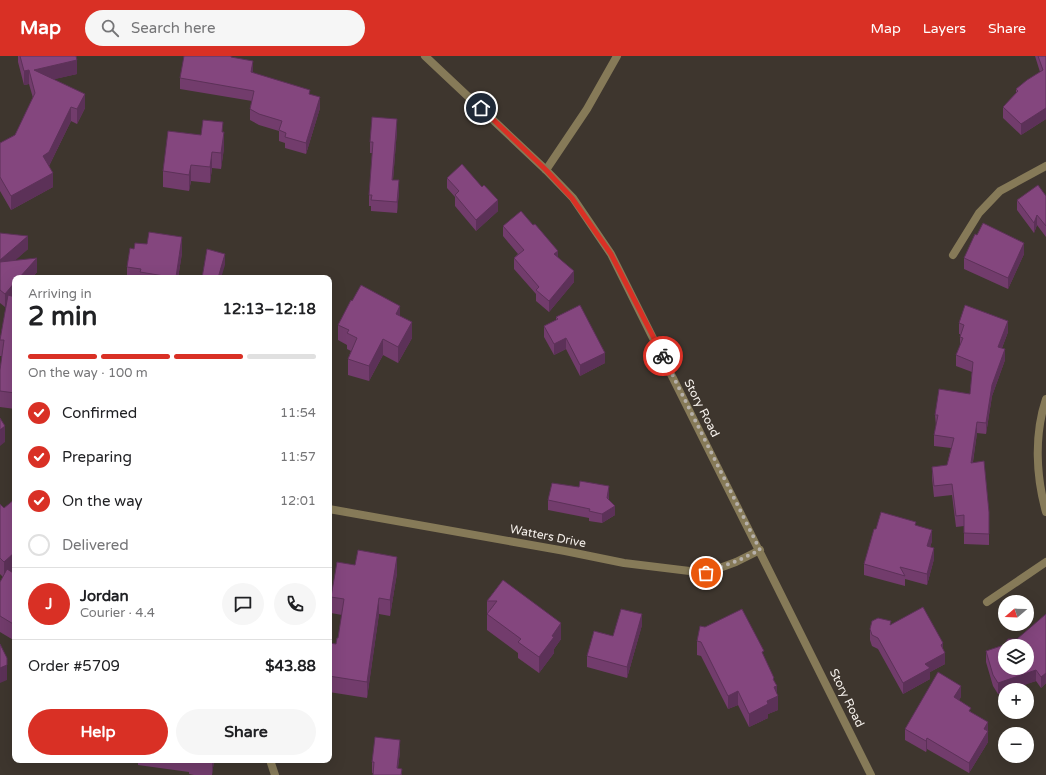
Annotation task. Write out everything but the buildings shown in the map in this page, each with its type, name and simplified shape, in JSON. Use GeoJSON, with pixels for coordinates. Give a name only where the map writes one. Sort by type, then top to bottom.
{"type":"FeatureCollection","features":[{"type":"Feature","properties":{"kind":"street","name":"Story Road"},"geometry":{"type":"LineString","coordinates":[[425,56],[546,170],[572,198],[611,254],[871,775]]}},
{"type":"Feature","properties":{"kind":"street"},"geometry":{"type":"LineString","coordinates":[[546,170],[587,110],[617,56]]}},
{"type":"Feature","properties":{"kind":"street"},"geometry":{"type":"LineString","coordinates":[[953,255],[979,213],[1000,191],[1046,166]]}},
{"type":"Feature","properties":{"kind":"street"},"geometry":{"type":"LineString","coordinates":[[1046,399],[1043,407],[1038,441],[1038,476],[1046,512]]}},
{"type":"Feature","properties":{"kind":"street","name":"Watters Drive"},"geometry":{"type":"LineString","coordinates":[[332,510],[624,563],[706,573],[760,550]]}},
{"type":"Feature","properties":{"kind":"street"},"geometry":{"type":"LineString","coordinates":[[987,602],[1046,562]]}},
{"type":"Feature","properties":{"kind":"street"},"geometry":{"type":"LineString","coordinates":[[271,763],[275,775]]}},
{"type":"Feature","properties":{"kind":"way so far"},"geometry":{"type":"LineString","coordinates":[[663,356],[760,550],[706,573]]}},
{"type":"Feature","properties":{"kind":"route"},"geometry":{"type":"LineString","coordinates":[[481,108],[546,170],[572,198],[611,254],[663,356]]}}]}
